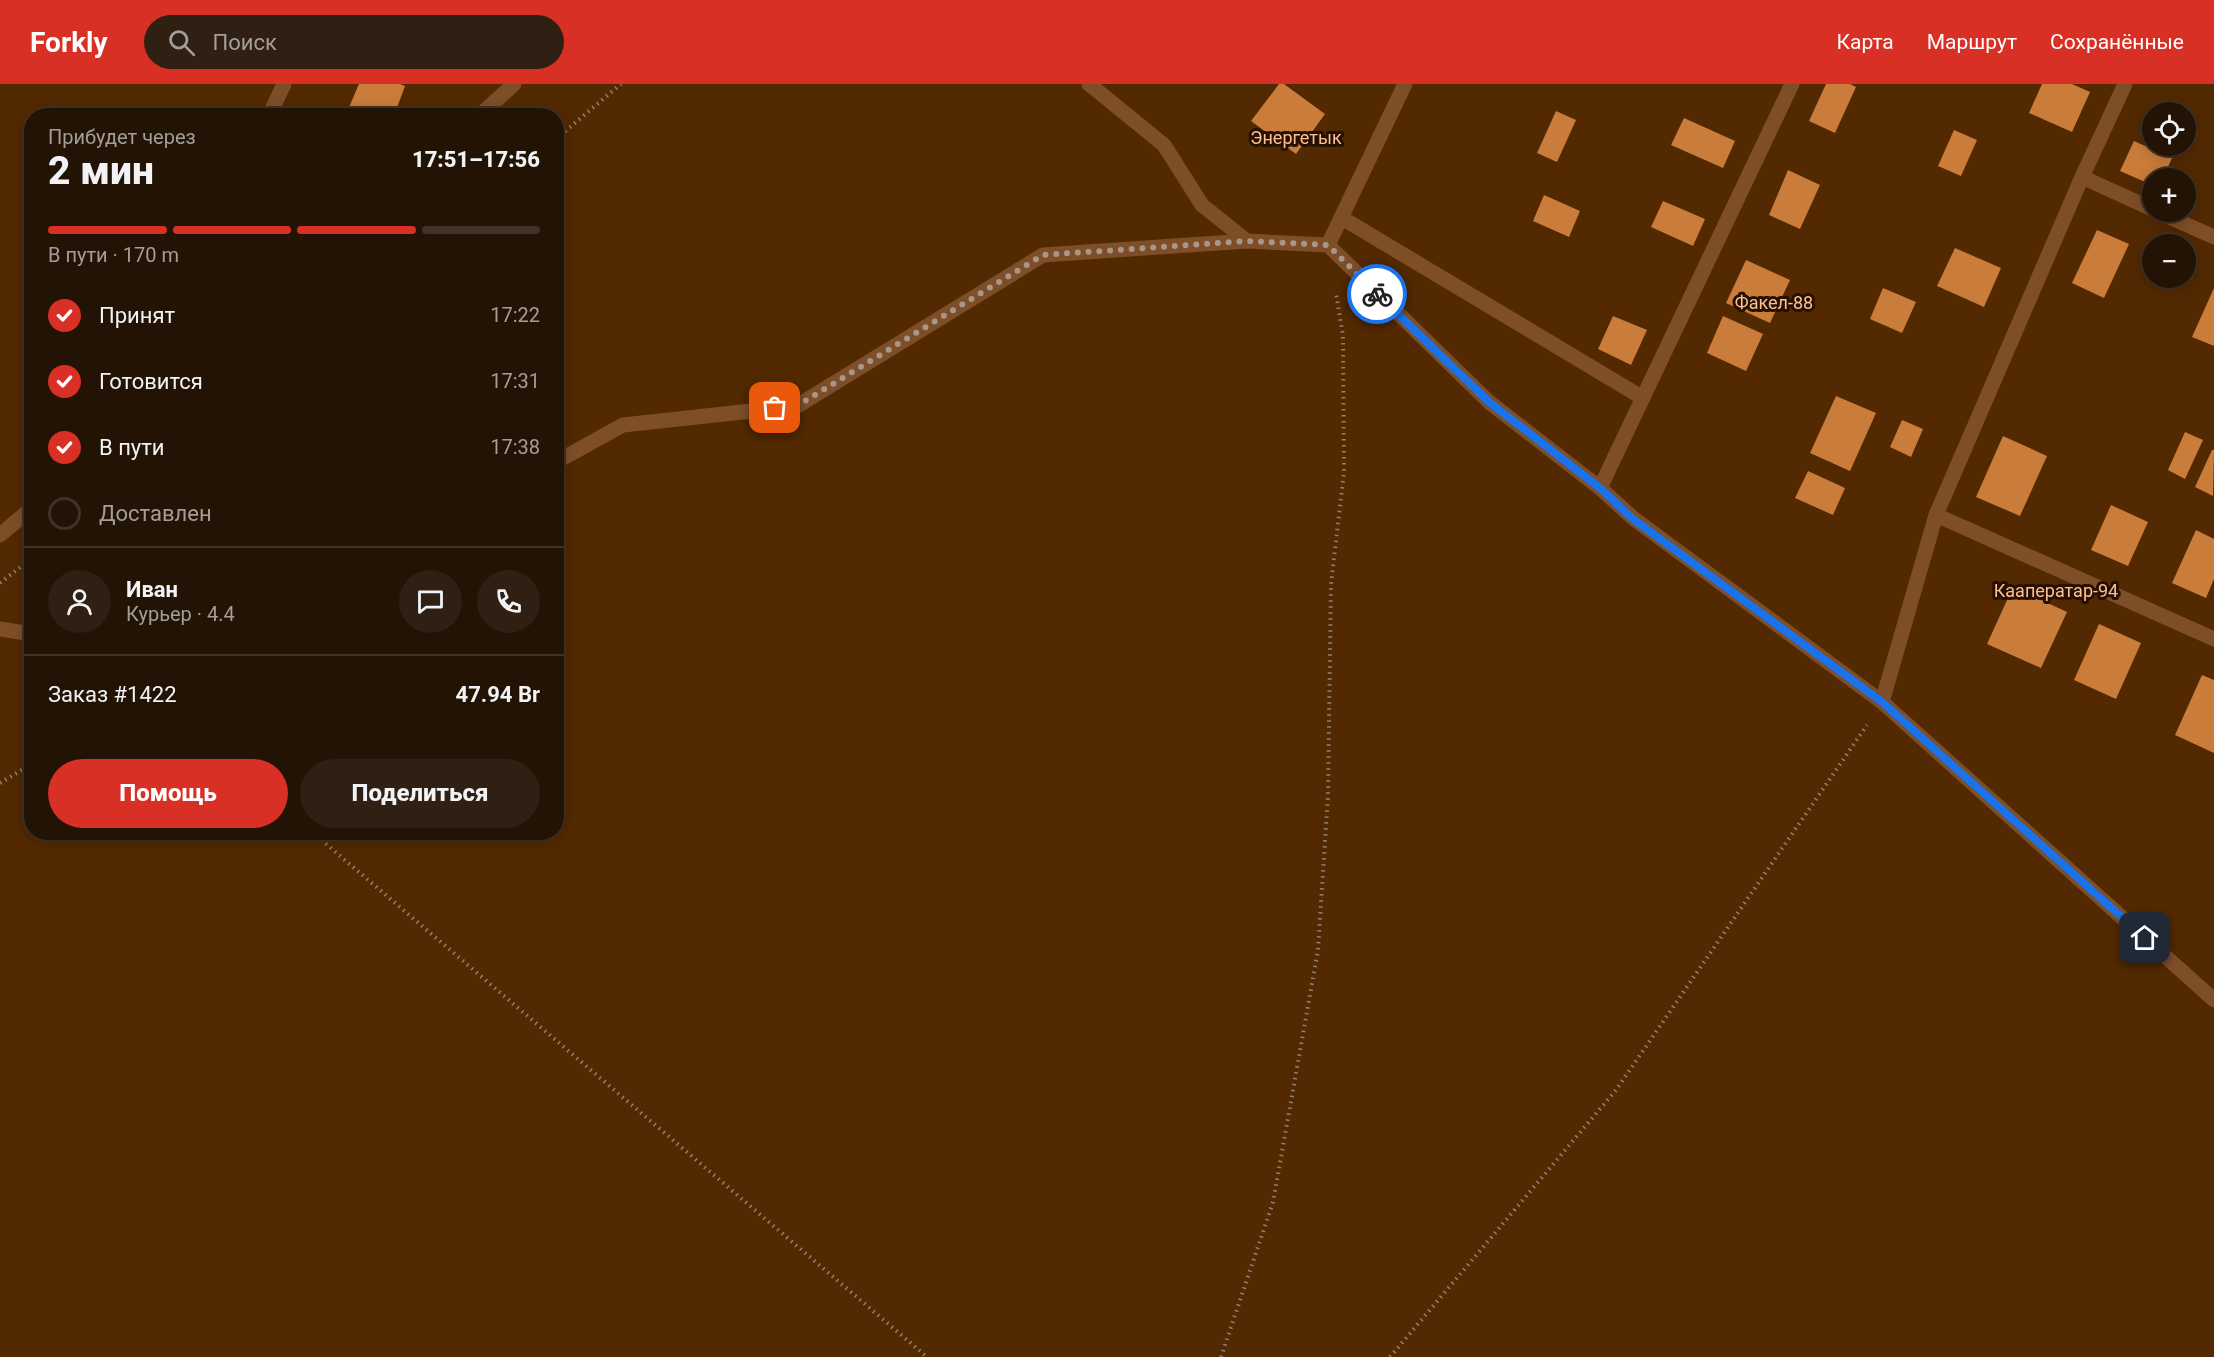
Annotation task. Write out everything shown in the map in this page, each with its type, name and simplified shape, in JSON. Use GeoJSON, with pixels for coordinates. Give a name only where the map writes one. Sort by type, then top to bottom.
{"type":"FeatureCollection","features":[{"type":"Feature","properties":{"kind":"lane"},"geometry":{"type":"LineString","coordinates":[[273,108],[284,84]]}},
{"type":"Feature","properties":{"kind":"lane"},"geometry":{"type":"LineString","coordinates":[[488,108],[514,84]]}},
{"type":"Feature","properties":{"kind":"lane"},"geometry":{"type":"LineString","coordinates":[[1089,84],[1164,145],[1202,205],[1247,241]]}},
{"type":"Feature","properties":{"kind":"lane"},"geometry":{"type":"LineString","coordinates":[[1328,245],[1406,84]]}},
{"type":"Feature","properties":{"kind":"lane"},"geometry":{"type":"LineString","coordinates":[[1600,488],[1792,84]]}},
{"type":"Feature","properties":{"kind":"lane"},"geometry":{"type":"LineString","coordinates":[[1882,702],[1936,515],[2082,177],[2125,84]]}},
{"type":"Feature","properties":{"kind":"lane"},"geometry":{"type":"LineString","coordinates":[[2082,177],[2142,204]]}},
{"type":"Feature","properties":{"kind":"lane"},"geometry":{"type":"LineString","coordinates":[[1342,218],[1643,398]]}},
{"type":"Feature","properties":{"kind":"lane"},"geometry":{"type":"LineString","coordinates":[[2180,222],[2214,237]]}},
{"type":"Feature","properties":{"kind":"lane"},"geometry":{"type":"LineString","coordinates":[[564,458],[623,425],[797,406],[1043,255],[1247,241],[1328,245],[1489,402],[1600,488],[1633,519],[1882,702],[2214,1000]]}},
{"type":"Feature","properties":{"kind":"lane"},"geometry":{"type":"LineString","coordinates":[[0,535],[24,515]]}},
{"type":"Feature","properties":{"kind":"lane"},"geometry":{"type":"LineString","coordinates":[[1936,515],[2214,639]]}},
{"type":"Feature","properties":{"kind":"lane"},"geometry":{"type":"LineString","coordinates":[[0,629],[24,633]]}},
{"type":"Feature","properties":{"kind":"path"},"geometry":{"type":"LineString","coordinates":[[564,132],[621,84]]}},
{"type":"Feature","properties":{"kind":"path"},"geometry":{"type":"LineString","coordinates":[[1221,1357],[1273,1202],[1318,951],[1328,795],[1331,584],[1344,472],[1343,336],[1335,291]]}},
{"type":"Feature","properties":{"kind":"path"},"geometry":{"type":"LineString","coordinates":[[0,583],[24,564]]}},
{"type":"Feature","properties":{"kind":"path"},"geometry":{"type":"LineString","coordinates":[[1390,1357],[1616,1090],[1882,702]]}},
{"type":"Feature","properties":{"kind":"path"},"geometry":{"type":"LineString","coordinates":[[0,783],[24,769]]}},
{"type":"Feature","properties":{"kind":"path"},"geometry":{"type":"LineString","coordinates":[[321,840],[927,1357]]}},
{"type":"Feature","properties":{"kind":"green space"},"geometry":{"type":"Polygon","coordinates":[[[0,84],[2214,84],[2214,1357],[0,1357],[0,84]]]}},
{"type":"Feature","properties":{"kind":"building"},"geometry":{"type":"Polygon","coordinates":[[[359,84],[405,86],[397,108],[349,108],[359,84]]]}},
{"type":"Feature","properties":{"kind":"building"},"geometry":{"type":"Polygon","coordinates":[[[1279,84],[1284,84],[1325,114],[1296,154],[1251,121],[1279,84]]]}},
{"type":"Feature","properties":{"kind":"building"},"geometry":{"type":"Polygon","coordinates":[[[1826,84],[1850,84],[1856,87],[1835,133],[1809,121],[1826,84]]]}},
{"type":"Feature","properties":{"kind":"building"},"geometry":{"type":"Polygon","coordinates":[[[2042,84],[2072,84],[2090,92],[2072,132],[2029,113],[2042,84]]]}},
{"type":"Feature","properties":{"kind":"building"},"geometry":{"type":"Polygon","coordinates":[[[1556,111],[1576,120],[1557,162],[1537,153],[1556,111]]]}},
{"type":"Feature","properties":{"kind":"building"},"geometry":{"type":"Polygon","coordinates":[[[1684,118],[1735,141],[1723,168],[1671,145],[1684,118]]]}},
{"type":"Feature","properties":{"kind":"building"},"geometry":{"type":"Polygon","coordinates":[[[1954,130],[1977,140],[1961,176],[1938,166],[1954,130]]]}},
{"type":"Feature","properties":{"kind":"building"},"geometry":{"type":"Polygon","coordinates":[[[2134,141],[2142,145],[2142,156],[2172,158],[2168,168],[2142,168],[2142,181],[2120,171],[2134,141]]]}},
{"type":"Feature","properties":{"kind":"building"},"geometry":{"type":"Polygon","coordinates":[[[1788,170],[1820,185],[1800,229],[1769,215],[1788,170]]]}},
{"type":"Feature","properties":{"kind":"building"},"geometry":{"type":"Polygon","coordinates":[[[1544,195],[1580,211],[1569,237],[1533,221],[1544,195]]]}},
{"type":"Feature","properties":{"kind":"building"},"geometry":{"type":"Polygon","coordinates":[[[1663,201],[1705,219],[1693,246],[1651,227],[1663,201]]]}},
{"type":"Feature","properties":{"kind":"building"},"geometry":{"type":"Polygon","coordinates":[[[2097,230],[2129,244],[2104,298],[2072,283],[2097,230]]]}},
{"type":"Feature","properties":{"kind":"building"},"geometry":{"type":"Polygon","coordinates":[[[1955,248],[2001,268],[1984,307],[1937,286],[1955,248]]]}},
{"type":"Feature","properties":{"kind":"building"},"geometry":{"type":"Polygon","coordinates":[[[1746,260],[1790,280],[1770,323],[1726,303],[1746,260]]]}},
{"type":"Feature","properties":{"kind":"building"},"geometry":{"type":"Polygon","coordinates":[[[1883,288],[1916,302],[1902,333],[1870,319],[1883,288]]]}},
{"type":"Feature","properties":{"kind":"building"},"geometry":{"type":"Polygon","coordinates":[[[2214,288],[2214,346],[2192,337],[2214,288]]]}},
{"type":"Feature","properties":{"kind":"building"},"geometry":{"type":"Polygon","coordinates":[[[1613,316],[1647,330],[1631,365],[1598,349],[1613,316]]]}},
{"type":"Feature","properties":{"kind":"building"},"geometry":{"type":"Polygon","coordinates":[[[1723,316],[1763,334],[1746,371],[1707,353],[1723,316]]]}},
{"type":"Feature","properties":{"kind":"building"},"geometry":{"type":"Polygon","coordinates":[[[1836,396],[1876,413],[1850,471],[1810,453],[1836,396]]]}},
{"type":"Feature","properties":{"kind":"building"},"geometry":{"type":"Polygon","coordinates":[[[1902,420],[1923,429],[1911,457],[1890,447],[1902,420]]]}},
{"type":"Feature","properties":{"kind":"building"},"geometry":{"type":"Polygon","coordinates":[[[2185,432],[2203,440],[2185,479],[2168,470],[2185,432]]]}},
{"type":"Feature","properties":{"kind":"building"},"geometry":{"type":"Polygon","coordinates":[[[2003,436],[2047,456],[2020,516],[1976,497],[2003,436]]]}},
{"type":"Feature","properties":{"kind":"building"},"geometry":{"type":"Polygon","coordinates":[[[2214,450],[2213,496],[2195,487],[2214,450]]]}},
{"type":"Feature","properties":{"kind":"building"},"geometry":{"type":"Polygon","coordinates":[[[1808,471],[1845,488],[1833,515],[1795,498],[1808,471]]]}},
{"type":"Feature","properties":{"kind":"building"},"geometry":{"type":"Polygon","coordinates":[[[2111,505],[2148,522],[2128,566],[2091,550],[2111,505]]]}},
{"type":"Feature","properties":{"kind":"building"},"geometry":{"type":"Polygon","coordinates":[[[2196,530],[2214,539],[2214,579],[2206,598],[2172,583],[2196,530]]]}},
{"type":"Feature","properties":{"kind":"building"},"geometry":{"type":"Polygon","coordinates":[[[2013,587],[2067,612],[2041,668],[1987,644],[2013,587]]]}},
{"type":"Feature","properties":{"kind":"building"},"geometry":{"type":"Polygon","coordinates":[[[2099,624],[2141,643],[2116,699],[2074,680],[2099,624]]]}},
{"type":"Feature","properties":{"kind":"building"},"geometry":{"type":"Polygon","coordinates":[[[2202,675],[2214,680],[2214,753],[2175,735],[2202,675]]]}},
{"type":"Feature","properties":{"kind":"way so far"},"geometry":{"type":"LineString","coordinates":[[775,408],[797,406],[1043,255],[1247,241],[1328,245],[1377,294]]}},
{"type":"Feature","properties":{"kind":"route"},"geometry":{"type":"LineString","coordinates":[[1377,294],[1489,402],[1600,488],[1633,519],[1882,702],[2145,938]]}},
{"type":"Feature","properties":{"kind":"park label","name":"Энергетык"},"geometry":{"type":"Point","coordinates":[1296,138]}},
{"type":"Feature","properties":{"kind":"park label","name":"Факел-88"},"geometry":{"type":"Point","coordinates":[1774,303]}},
{"type":"Feature","properties":{"kind":"park label","name":"Кааператар-94"},"geometry":{"type":"Point","coordinates":[2056,591]}}]}
